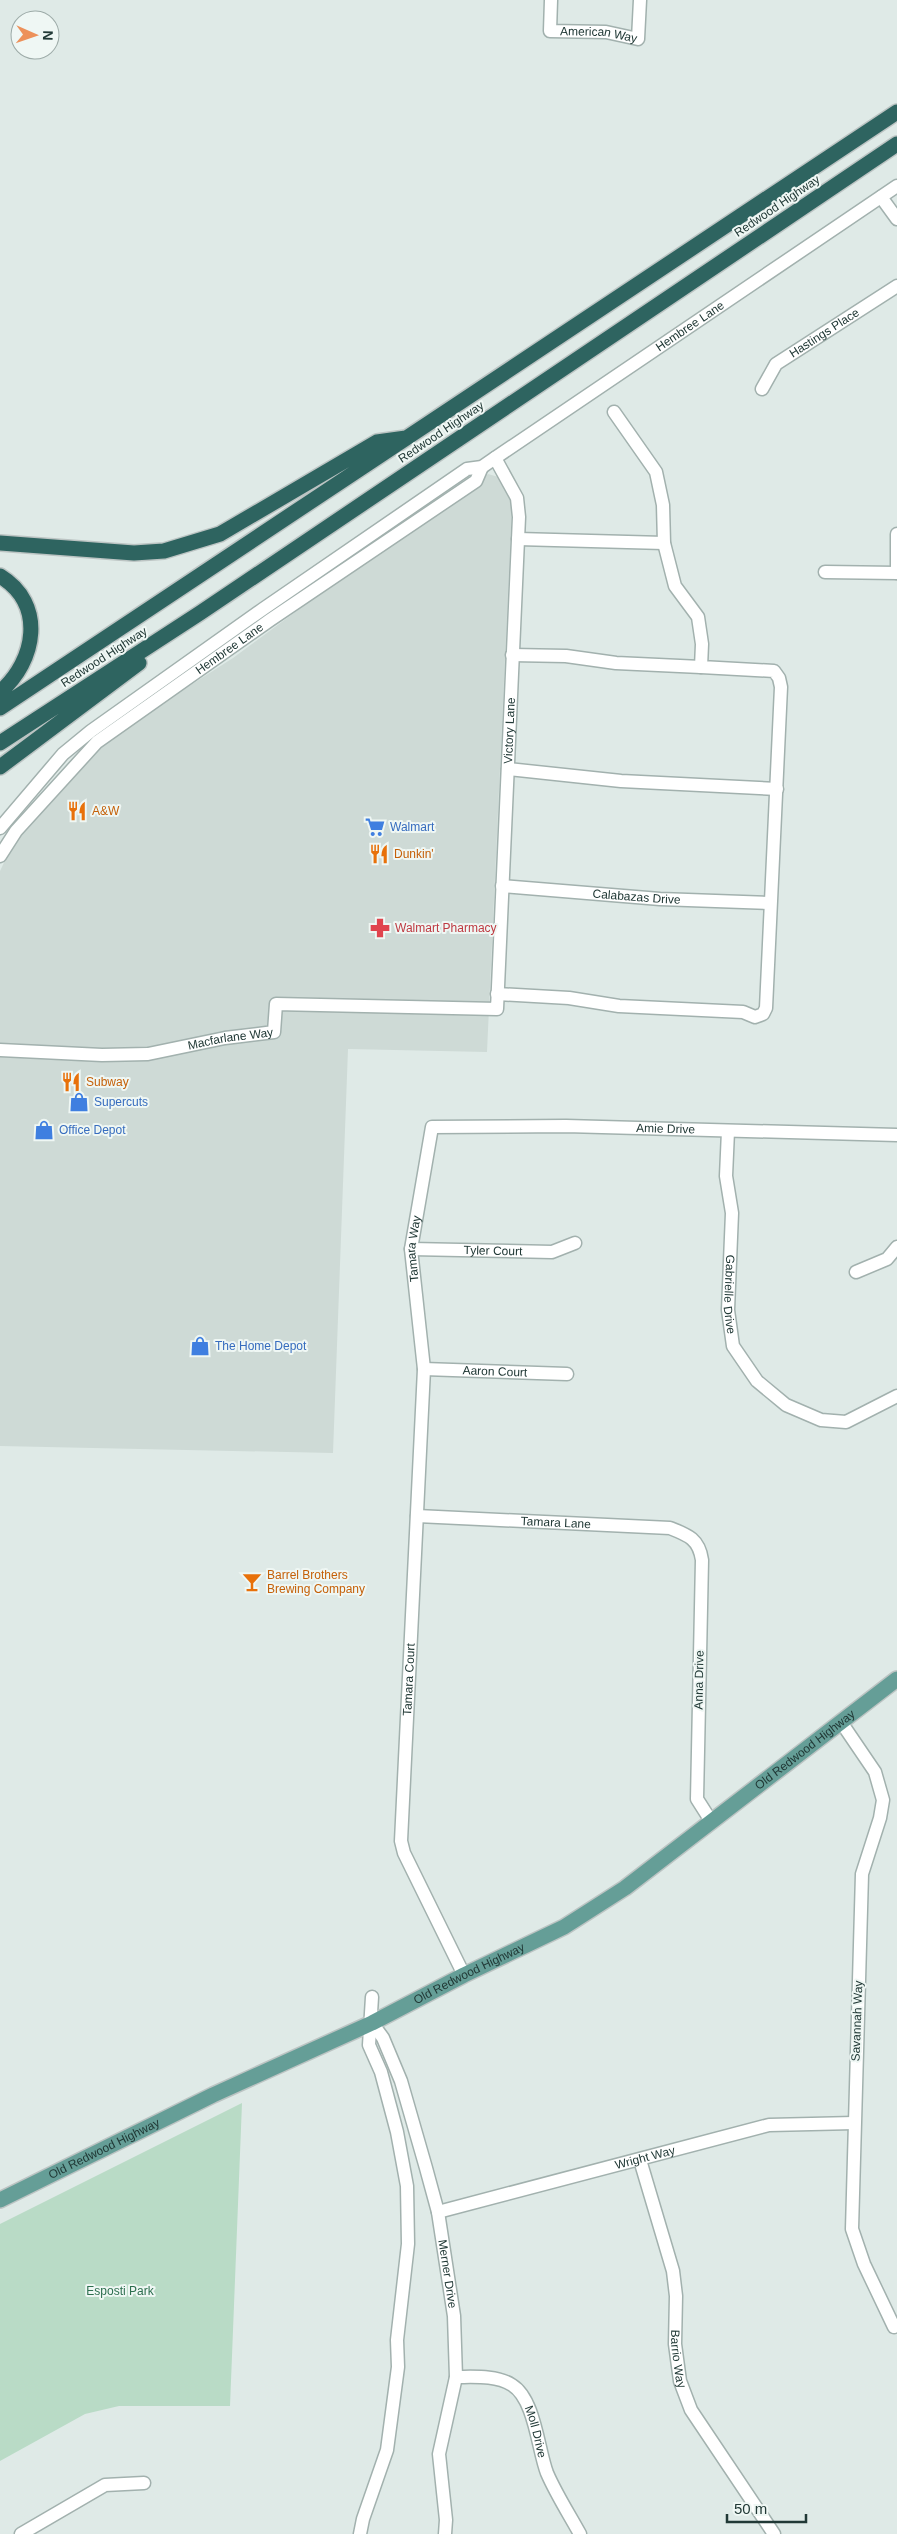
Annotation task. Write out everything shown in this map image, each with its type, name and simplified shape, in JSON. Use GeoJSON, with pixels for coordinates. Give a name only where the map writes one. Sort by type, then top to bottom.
{"type":"FeatureCollection","features":[{"type":"Feature","properties":{"kind":"highway","name":"Redwood Highway"},"geometry":{"type":"LineString","coordinates":[[0,708],[410,438],[897,112]]}},
{"type":"Feature","properties":{"kind":"highway","name":"Redwood Highway"},"geometry":{"type":"LineString","coordinates":[[0,743],[200,613],[897,144]]}},
{"type":"Feature","properties":{"kind":"highway"},"geometry":{"type":"LineString","coordinates":[[0,543],[134,553],[164,551],[194,544],[220,534],[377,442],[410,438]]}},
{"type":"Feature","properties":{"kind":"highway"},"geometry":{"type":"LineString","coordinates":[[0,576],[8,581],[24,600],[28,612],[31,635],[30,647],[21,669],[0,692]]}},
{"type":"Feature","properties":{"kind":"highway"},"geometry":{"type":"LineString","coordinates":[[0,767],[103,692],[200,613]]}},
{"type":"Feature","properties":{"kind":"main road","name":"Old Redwood Highway"},"geometry":{"type":"LineString","coordinates":[[0,2200],[213,2095],[372,2022],[464,1974],[580,1918],[625,1888],[897,1679]]}},
{"type":"Feature","properties":{"kind":"street","name":"American Way"},"geometry":{"type":"LineString","coordinates":[[551,0],[550,31],[606,32],[638,40],[640,0]]}},
{"type":"Feature","properties":{"kind":"street","name":"Hembree Lane"},"geometry":{"type":"LineString","coordinates":[[0,828],[62,754],[91,731],[263,609],[467,469],[482,467],[897,186]]}},
{"type":"Feature","properties":{"kind":"street"},"geometry":{"type":"LineString","coordinates":[[881,197],[897,219]]}},
{"type":"Feature","properties":{"kind":"street","name":"Hastings Place"},"geometry":{"type":"LineString","coordinates":[[762,389],[776,364],[897,286]]}},
{"type":"Feature","properties":{"kind":"street"},"geometry":{"type":"LineString","coordinates":[[614,412],[656,472],[664,505],[664,543],[675,586],[698,617],[702,644],[701,667]]}},
{"type":"Feature","properties":{"kind":"street","name":"Victory Lane"},"geometry":{"type":"LineString","coordinates":[[495,458],[517,498],[518,539],[497,1009]]}},
{"type":"Feature","properties":{"kind":"street","name":"Hembree Lane"},"geometry":{"type":"LineString","coordinates":[[0,856],[16,831],[97,742],[270,620],[476,481],[482,467]]}},
{"type":"Feature","properties":{"kind":"street"},"geometry":{"type":"LineString","coordinates":[[825,572],[897,573],[897,534]]}},
{"type":"Feature","properties":{"kind":"street"},"geometry":{"type":"LineString","coordinates":[[518,539],[664,543]]}},
{"type":"Feature","properties":{"kind":"street"},"geometry":{"type":"LineString","coordinates":[[497,994],[569,998],[619,1006],[743,1012],[755,1016],[763,1014],[767,1000],[770,903],[782,687],[774,671],[616,663],[566,656],[512,655]]}},
{"type":"Feature","properties":{"kind":"street"},"geometry":{"type":"LineString","coordinates":[[508,769],[621,781],[777,788]]}},
{"type":"Feature","properties":{"kind":"street","name":"Calabazas Drive"},"geometry":{"type":"LineString","coordinates":[[502,886],[660,899],[770,903]]}},
{"type":"Feature","properties":{"kind":"street","name":"Macfarlane Way"},"geometry":{"type":"LineString","coordinates":[[0,1050],[102,1055],[148,1054],[225,1038],[274,1032],[276,1004],[497,1009]]}},
{"type":"Feature","properties":{"kind":"street","name":"Amie Drive"},"geometry":{"type":"LineString","coordinates":[[432,1128],[566,1126],[897,1135]]}},
{"type":"Feature","properties":{"kind":"street","name":"Tamara Way"},"geometry":{"type":"LineString","coordinates":[[424,1369],[411,1249],[432,1128]]}},
{"type":"Feature","properties":{"kind":"street","name":"Gabrielle Drive"},"geometry":{"type":"LineString","coordinates":[[728,1131],[726,1176],[732,1213],[728,1310],[733,1346],[756,1381],[786,1406],[822,1420],[846,1422],[897,1396]]}},
{"type":"Feature","properties":{"kind":"street","name":"Tyler Court"},"geometry":{"type":"LineString","coordinates":[[411,1249],[552,1252],[575,1242]]}},
{"type":"Feature","properties":{"kind":"street"},"geometry":{"type":"LineString","coordinates":[[856,1272],[887,1259],[897,1247]]}},
{"type":"Feature","properties":{"kind":"street","name":"Aaron Court"},"geometry":{"type":"LineString","coordinates":[[424,1369],[567,1374]]}},
{"type":"Feature","properties":{"kind":"street","name":"Tamara Court"},"geometry":{"type":"LineString","coordinates":[[424,1369],[401,1841],[404,1853],[464,1974]]}},
{"type":"Feature","properties":{"kind":"street","name":"Tamara Lane"},"geometry":{"type":"LineString","coordinates":[[417,1516],[670,1528],[692,1537]]}},
{"type":"Feature","properties":{"kind":"street","name":"Anna Drive"},"geometry":{"type":"LineString","coordinates":[[692,1537],[700,1548],[702,1560],[696,1799],[711,1821]]}},
{"type":"Feature","properties":{"kind":"street","name":"Savannah Way"},"geometry":{"type":"LineString","coordinates":[[842,1722],[875,1772],[883,1800],[880,1818],[862,1874],[852,2228],[864,2264],[894,2327]]}},
{"type":"Feature","properties":{"kind":"street"},"geometry":{"type":"LineString","coordinates":[[360,2534],[363,2519],[387,2450],[398,2367],[397,2340],[408,2244],[406,2186],[389,2100],[381,2072],[369,2045],[372,2022],[372,1996]]}},
{"type":"Feature","properties":{"kind":"street","name":"Merner Drive"},"geometry":{"type":"LineString","coordinates":[[372,2022],[384,2038],[401,2081],[438,2212],[454,2316],[456,2377],[439,2454],[446,2520],[444,2534]]}},
{"type":"Feature","properties":{"kind":"street","name":"Wright Way"},"geometry":{"type":"LineString","coordinates":[[438,2212],[769,2125],[854,2123]]}},
{"type":"Feature","properties":{"kind":"street","name":"Barrio Way"},"geometry":{"type":"LineString","coordinates":[[640,2160],[673,2270],[675,2344],[680,2381],[691,2410],[774,2534]]}},
{"type":"Feature","properties":{"kind":"street","name":"Moll Drive"},"geometry":{"type":"LineString","coordinates":[[456,2377],[486,2377],[501,2380],[513,2385],[522,2395],[529,2410],[547,2473],[580,2534]]}},
{"type":"Feature","properties":{"kind":"street"},"geometry":{"type":"LineString","coordinates":[[21,2534],[105,2485],[144,2483]]}},
{"type":"Feature","properties":{"kind":"shaded area"},"geometry":{"type":"Polygon","coordinates":[[[488,474],[502,478],[512,506],[487,1052],[348,1049],[333,1453],[0,1446],[0,871],[10,850],[38,811],[108,738],[233,658],[390,542],[488,474]]]}},
{"type":"Feature","properties":{"kind":"green space","name":"Esposti Park"},"geometry":{"type":"Polygon","coordinates":[[[242,2103],[230,2406],[119,2406],[85,2414],[0,2461],[0,2224],[242,2103]]]}},
{"type":"Feature","properties":{"kind":"place","name":"A&W"},"geometry":{"type":"Point","coordinates":[77,811]}},
{"type":"Feature","properties":{"kind":"place","name":"Walmart"},"geometry":{"type":"Point","coordinates":[375,827]}},
{"type":"Feature","properties":{"kind":"place","name":"Dunkin'"},"geometry":{"type":"Point","coordinates":[379,854]}},
{"type":"Feature","properties":{"kind":"place","name":"Walmart Pharmacy"},"geometry":{"type":"Point","coordinates":[380,928]}},
{"type":"Feature","properties":{"kind":"place","name":"Subway"},"geometry":{"type":"Point","coordinates":[71,1082]}},
{"type":"Feature","properties":{"kind":"place","name":"Supercuts"},"geometry":{"type":"Point","coordinates":[79,1102]}},
{"type":"Feature","properties":{"kind":"place","name":"Office Depot"},"geometry":{"type":"Point","coordinates":[44,1130]}},
{"type":"Feature","properties":{"kind":"place","name":"The Home Depot"},"geometry":{"type":"Point","coordinates":[200,1346]}},
{"type":"Feature","properties":{"kind":"place","name":"Barrel Brothers Brewing Company"},"geometry":{"type":"Point","coordinates":[252,1582]}}]}
